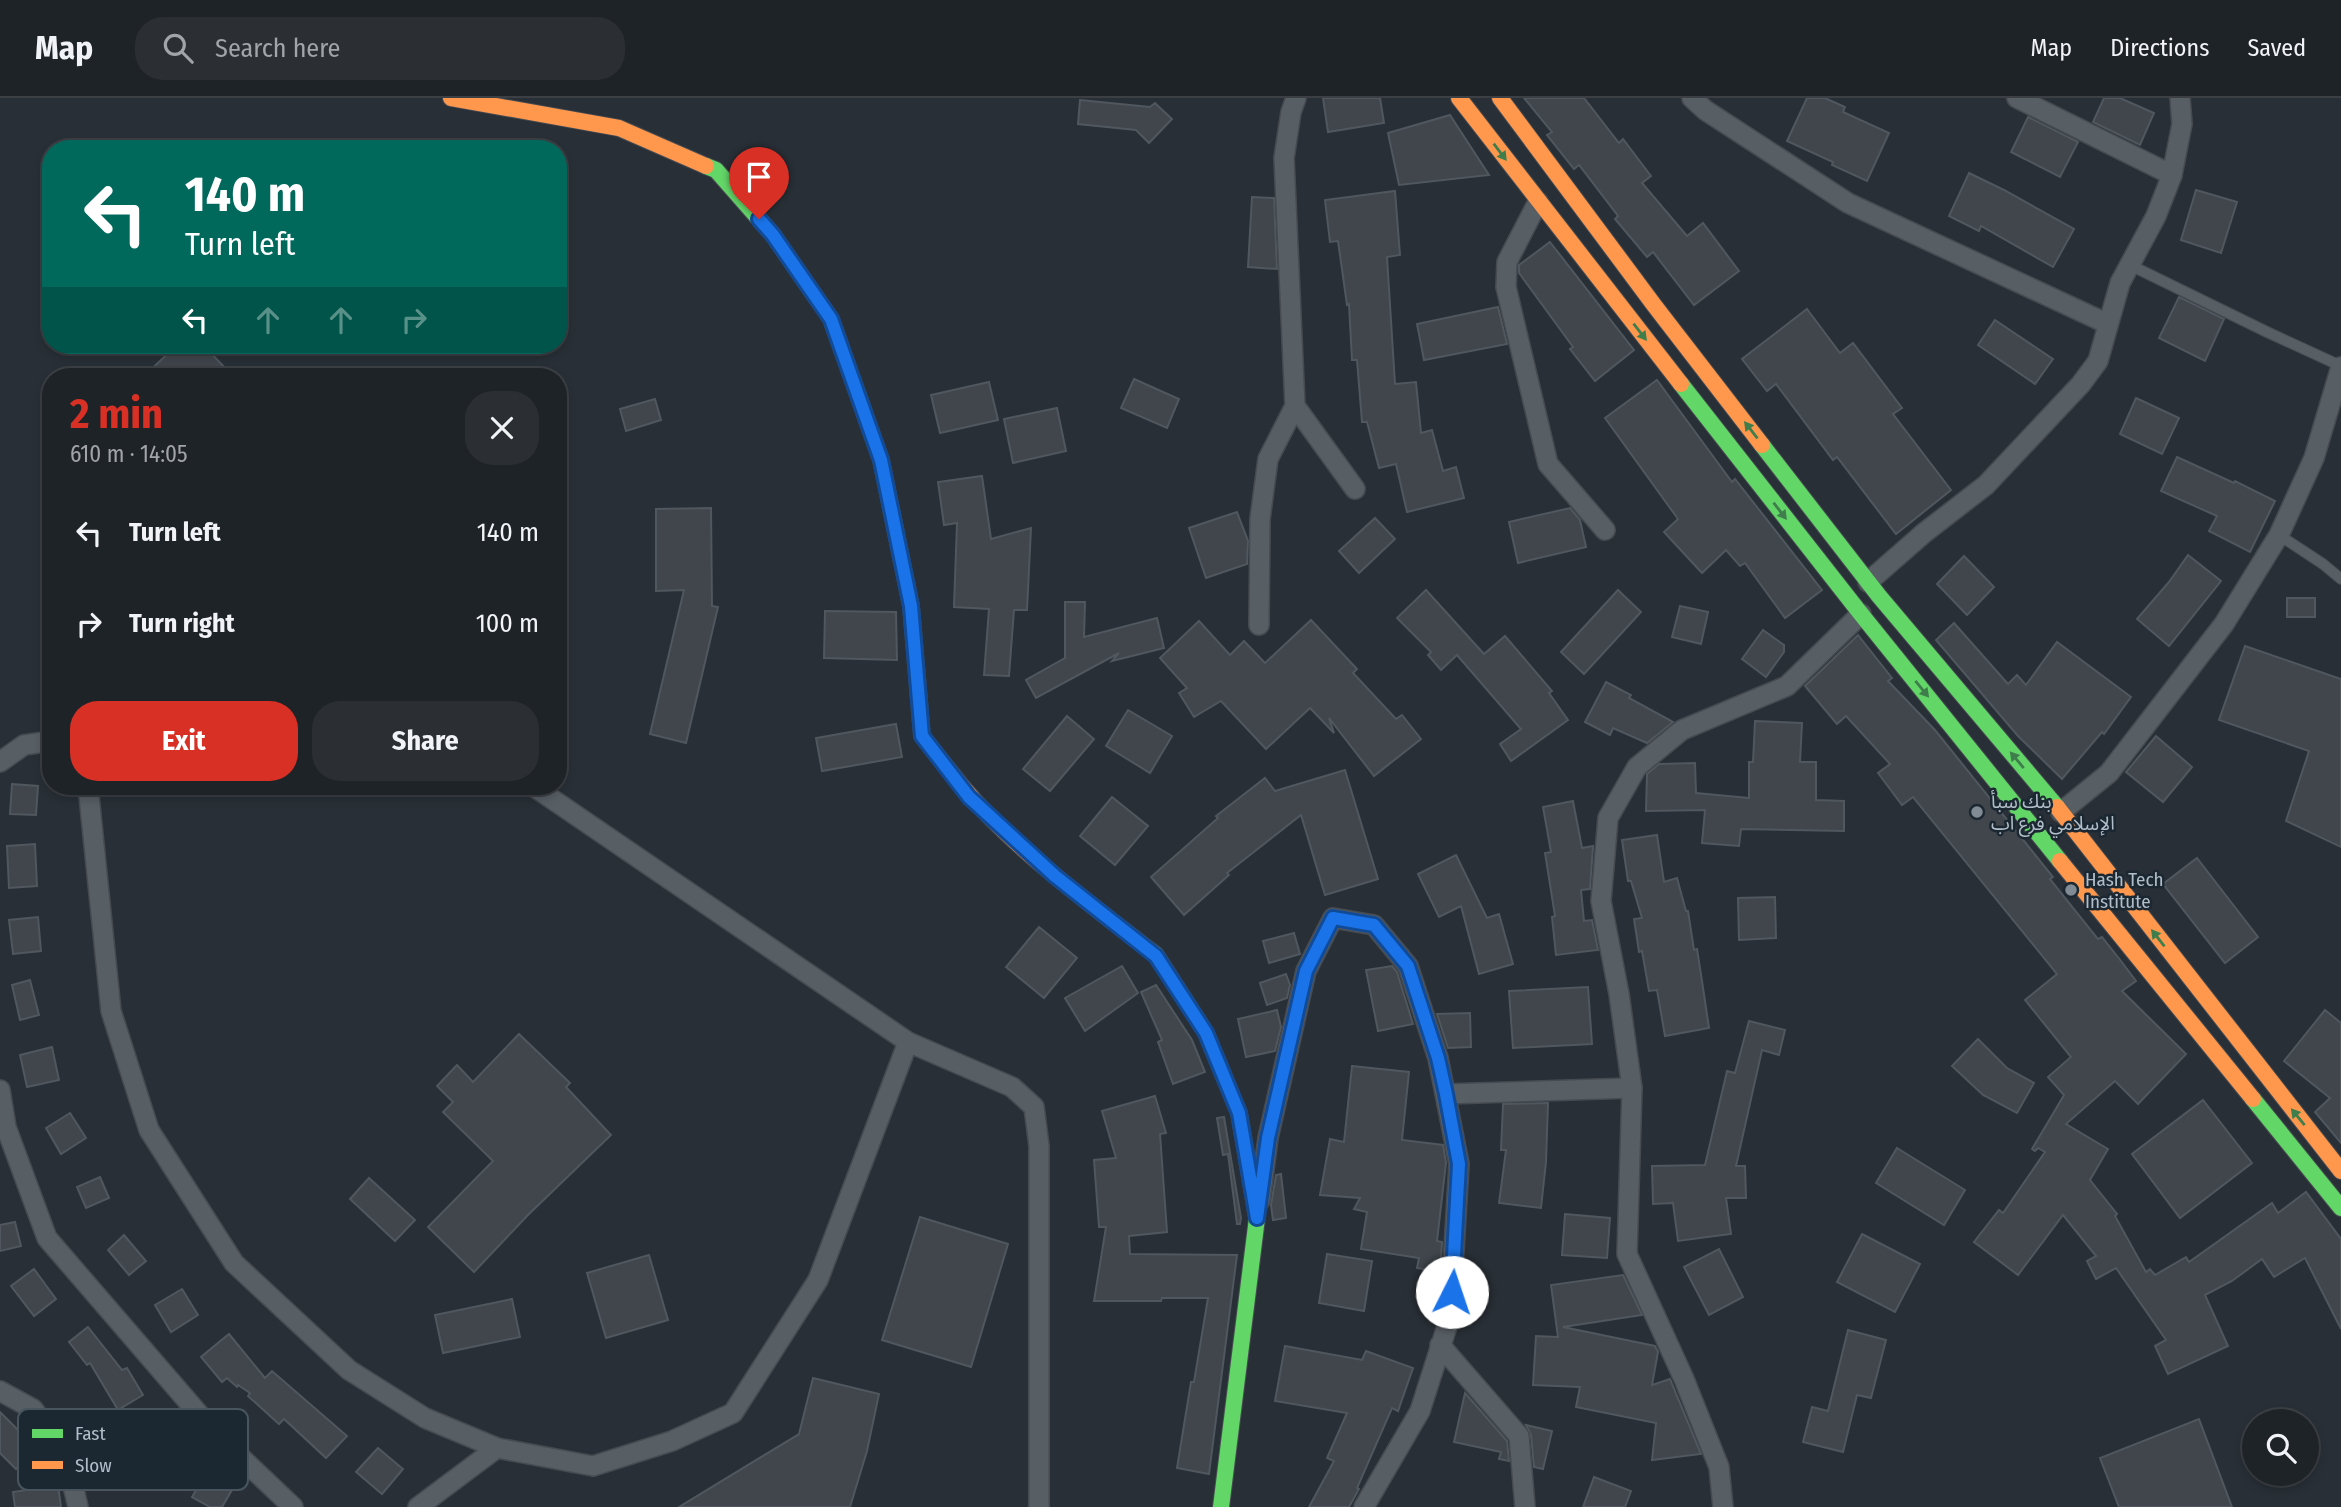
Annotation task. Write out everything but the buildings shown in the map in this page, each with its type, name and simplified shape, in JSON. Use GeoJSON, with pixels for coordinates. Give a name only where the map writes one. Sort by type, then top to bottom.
{"type":"FeatureCollection","features":[{"type":"Feature","properties":{"kind":"street"},"geometry":{"type":"LineString","coordinates":[[451,98],[619,128],[716,170],[773,235],[831,319],[881,460],[911,606],[922,736],[969,797],[1055,876],[1156,956],[1206,1033],[1239,1113],[1257,1218]]}},
{"type":"Feature","properties":{"kind":"street"},"geometry":{"type":"LineString","coordinates":[[1259,625],[1260,519],[1268,459],[1295,406],[1284,158],[1291,112],[1296,98]]}},
{"type":"Feature","properties":{"kind":"street"},"geometry":{"type":"LineString","coordinates":[[1459,98],[1861,614],[2341,1208]]}},
{"type":"Feature","properties":{"kind":"street"},"geometry":{"type":"LineString","coordinates":[[1500,98],[1654,305],[1868,582],[2061,811],[2341,1171]]}},
{"type":"Feature","properties":{"kind":"street"},"geometry":{"type":"LineString","coordinates":[[1692,98],[1705,110],[1848,203],[2108,324]]}},
{"type":"Feature","properties":{"kind":"street"},"geometry":{"type":"LineString","coordinates":[[2017,98],[2172,175]]}},
{"type":"Feature","properties":{"kind":"street"},"geometry":{"type":"LineString","coordinates":[[1868,582],[1924,533],[1986,485],[2081,384],[2098,361],[2120,283],[2156,216],[2172,175],[2182,124],[2180,98]]}},
{"type":"Feature","properties":{"kind":"street"},"geometry":{"type":"LineString","coordinates":[[1538,202],[1507,262],[1506,287],[1548,464],[1605,530]]}},
{"type":"Feature","properties":{"kind":"street"},"geometry":{"type":"LineString","coordinates":[[2061,811],[2109,773],[2224,624],[2279,535],[2314,458],[2341,367]]}},
{"type":"Feature","properties":{"kind":"street"},"geometry":{"type":"LineString","coordinates":[[1295,406],[1355,489]]}},
{"type":"Feature","properties":{"kind":"street"},"geometry":{"type":"LineString","coordinates":[[1723,1507],[1719,1467],[1684,1379],[1627,1254],[1632,1088],[1619,994],[1601,901],[1608,818],[1637,767],[1682,730],[1787,686],[1861,614]]}},
{"type":"Feature","properties":{"kind":"street"},"geometry":{"type":"LineString","coordinates":[[0,762],[24,745],[42,742]]}},
{"type":"Feature","properties":{"kind":"street"},"geometry":{"type":"LineString","coordinates":[[89,795],[111,1011],[149,1130],[234,1263],[349,1370],[425,1418],[497,1448],[593,1466],[672,1441],[733,1413],[818,1280],[908,1042]]}},
{"type":"Feature","properties":{"kind":"street"},"geometry":{"type":"LineString","coordinates":[[546,795],[908,1042],[1012,1087],[1034,1107],[1039,1146],[1039,1507]]}},
{"type":"Feature","properties":{"kind":"street"},"geometry":{"type":"LineString","coordinates":[[1221,1507],[1268,1138],[1306,971],[1333,918],[1374,925],[1408,966],[1438,1058],[1459,1164],[1450,1317],[1420,1411],[1364,1507]]}},
{"type":"Feature","properties":{"kind":"street"},"geometry":{"type":"LineString","coordinates":[[1446,1094],[1632,1088]]}},
{"type":"Feature","properties":{"kind":"street"},"geometry":{"type":"LineString","coordinates":[[0,1090],[6,1127],[47,1238],[194,1409]]}},
{"type":"Feature","properties":{"kind":"street"},"geometry":{"type":"LineString","coordinates":[[1440,1345],[1519,1436],[1525,1507]]}},
{"type":"Feature","properties":{"kind":"street"},"geometry":{"type":"LineString","coordinates":[[0,1391],[33,1409]]}},
{"type":"Feature","properties":{"kind":"street"},"geometry":{"type":"LineString","coordinates":[[418,1507],[497,1448]]}},
{"type":"Feature","properties":{"kind":"street"},"geometry":{"type":"LineString","coordinates":[[248,1464],[293,1507]]}},
{"type":"Feature","properties":{"kind":"lane"},"geometry":{"type":"LineString","coordinates":[[2130,265],[2341,367]]}},
{"type":"Feature","properties":{"kind":"lane"},"geometry":{"type":"LineString","coordinates":[[2279,535],[2341,579]]}},
{"type":"Feature","properties":{"kind":"traffic: fast"},"geometry":{"type":"LineString","coordinates":[[706,166],[716,170],[773,235],[831,319],[881,460],[911,606],[922,736],[948,769]]}},
{"type":"Feature","properties":{"kind":"traffic: fast"},"geometry":{"type":"LineString","coordinates":[[1681,384],[1861,614],[2060,861]]}},
{"type":"Feature","properties":{"kind":"traffic: fast"},"geometry":{"type":"LineString","coordinates":[[1762,445],[1879,596],[2057,807]]}},
{"type":"Feature","properties":{"kind":"traffic: fast"},"geometry":{"type":"LineString","coordinates":[[1148,949],[1156,955],[1206,1033],[1239,1113],[1257,1218],[1221,1507]]}},
{"type":"Feature","properties":{"kind":"traffic: fast"},"geometry":{"type":"LineString","coordinates":[[2253,1099],[2341,1208]]}},
{"type":"Feature","properties":{"kind":"traffic: slow"},"geometry":{"type":"LineString","coordinates":[[451,98],[619,128],[706,166]]}},
{"type":"Feature","properties":{"kind":"traffic: slow"},"geometry":{"type":"LineString","coordinates":[[1459,98],[1681,384]]}},
{"type":"Feature","properties":{"kind":"traffic: slow"},"geometry":{"type":"LineString","coordinates":[[1500,98],[1762,445]]}},
{"type":"Feature","properties":{"kind":"traffic: slow"},"geometry":{"type":"LineString","coordinates":[[948,769],[969,795],[1017,843],[1068,887],[1148,949]]}},
{"type":"Feature","properties":{"kind":"traffic: slow"},"geometry":{"type":"LineString","coordinates":[[2057,807],[2341,1171]]}},
{"type":"Feature","properties":{"kind":"traffic: slow"},"geometry":{"type":"LineString","coordinates":[[2060,861],[2253,1099]]}},
{"type":"Feature","properties":{"kind":"place","name":"بنك سبأ الإسلامي فرع اب"},"geometry":{"type":"Point","coordinates":[1977,812]}},
{"type":"Feature","properties":{"kind":"place","name":"Hash Tech Institute"},"geometry":{"type":"Point","coordinates":[2071,890]}},
{"type":"Feature","properties":{"kind":"route"},"geometry":{"type":"LineString","coordinates":[[759,219],[831,319],[881,460],[911,606],[922,736],[969,797],[1055,876],[1156,956],[1206,1033],[1239,1113],[1257,1218],[1268,1138],[1306,971],[1333,918],[1374,925],[1408,966],[1438,1058],[1446,1094],[1459,1164],[1452,1292]]}}]}
